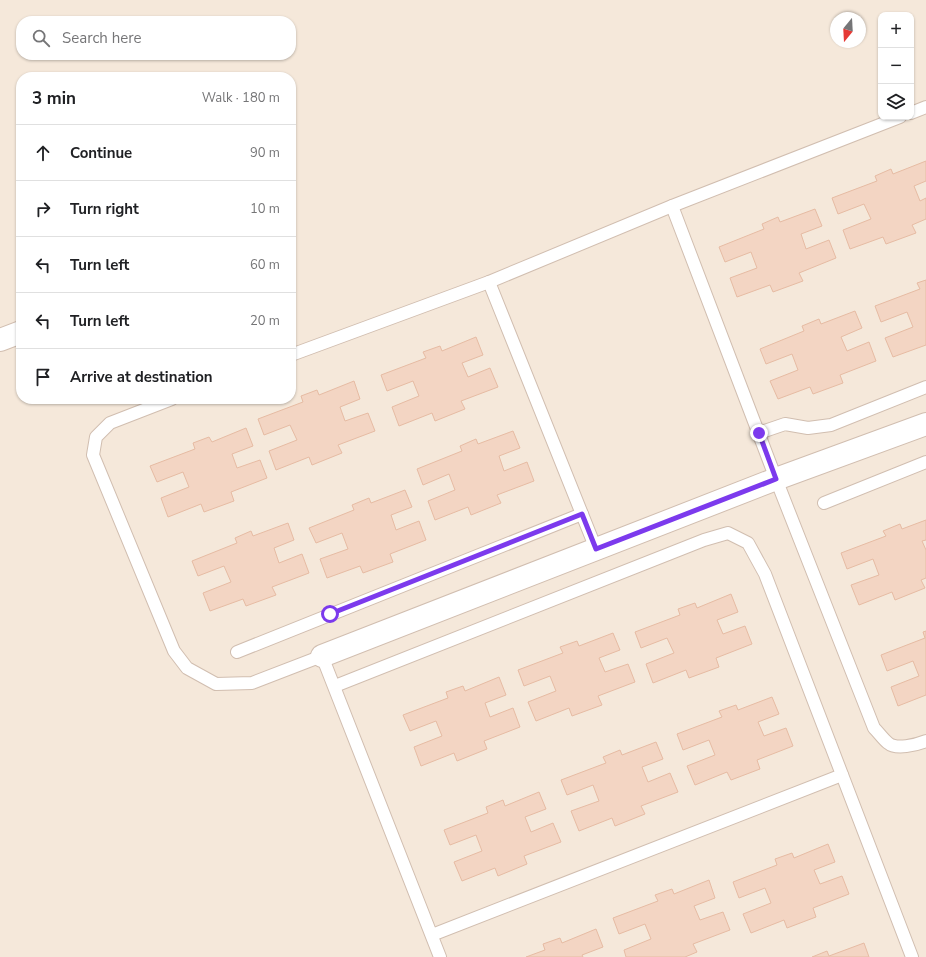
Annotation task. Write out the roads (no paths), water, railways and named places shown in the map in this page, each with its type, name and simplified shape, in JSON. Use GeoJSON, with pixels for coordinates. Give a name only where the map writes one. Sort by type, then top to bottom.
{"type":"FeatureCollection","features":[{"type":"Feature","properties":{"kind":"street"},"geometry":{"type":"LineString","coordinates":[[0,340],[16,334]]}},
{"type":"Feature","properties":{"kind":"street"},"geometry":{"type":"LineString","coordinates":[[322,656],[776,479],[926,424]]}},
{"type":"Feature","properties":{"kind":"lane"},"geometry":{"type":"LineString","coordinates":[[914,112],[926,107]]}},
{"type":"Feature","properties":{"kind":"lane"},"geometry":{"type":"LineString","coordinates":[[296,353],[488,282],[672,206],[892,120]]}},
{"type":"Feature","properties":{"kind":"lane"},"geometry":{"type":"LineString","coordinates":[[672,206],[776,479],[874,728],[889,744],[899,746],[920,744],[926,741]]}},
{"type":"Feature","properties":{"kind":"lane"},"geometry":{"type":"LineString","coordinates":[[488,282],[596,549]]}},
{"type":"Feature","properties":{"kind":"lane"},"geometry":{"type":"LineString","coordinates":[[759,433],[785,424],[808,428],[831,425],[926,387]]}},
{"type":"Feature","properties":{"kind":"lane"},"geometry":{"type":"LineString","coordinates":[[159,404],[110,423],[96,436],[93,455],[174,651],[187,668],[216,684],[252,683],[322,656],[440,957]]}},
{"type":"Feature","properties":{"kind":"lane"},"geometry":{"type":"LineString","coordinates":[[824,503],[926,462]]}},
{"type":"Feature","properties":{"kind":"lane"},"geometry":{"type":"LineString","coordinates":[[237,652],[582,514]]}},
{"type":"Feature","properties":{"kind":"lane"},"geometry":{"type":"LineString","coordinates":[[335,686],[704,540],[728,533],[748,543],[765,574],[912,957]]}},
{"type":"Feature","properties":{"kind":"lane"},"geometry":{"type":"LineString","coordinates":[[432,935],[842,775]]}}]}
